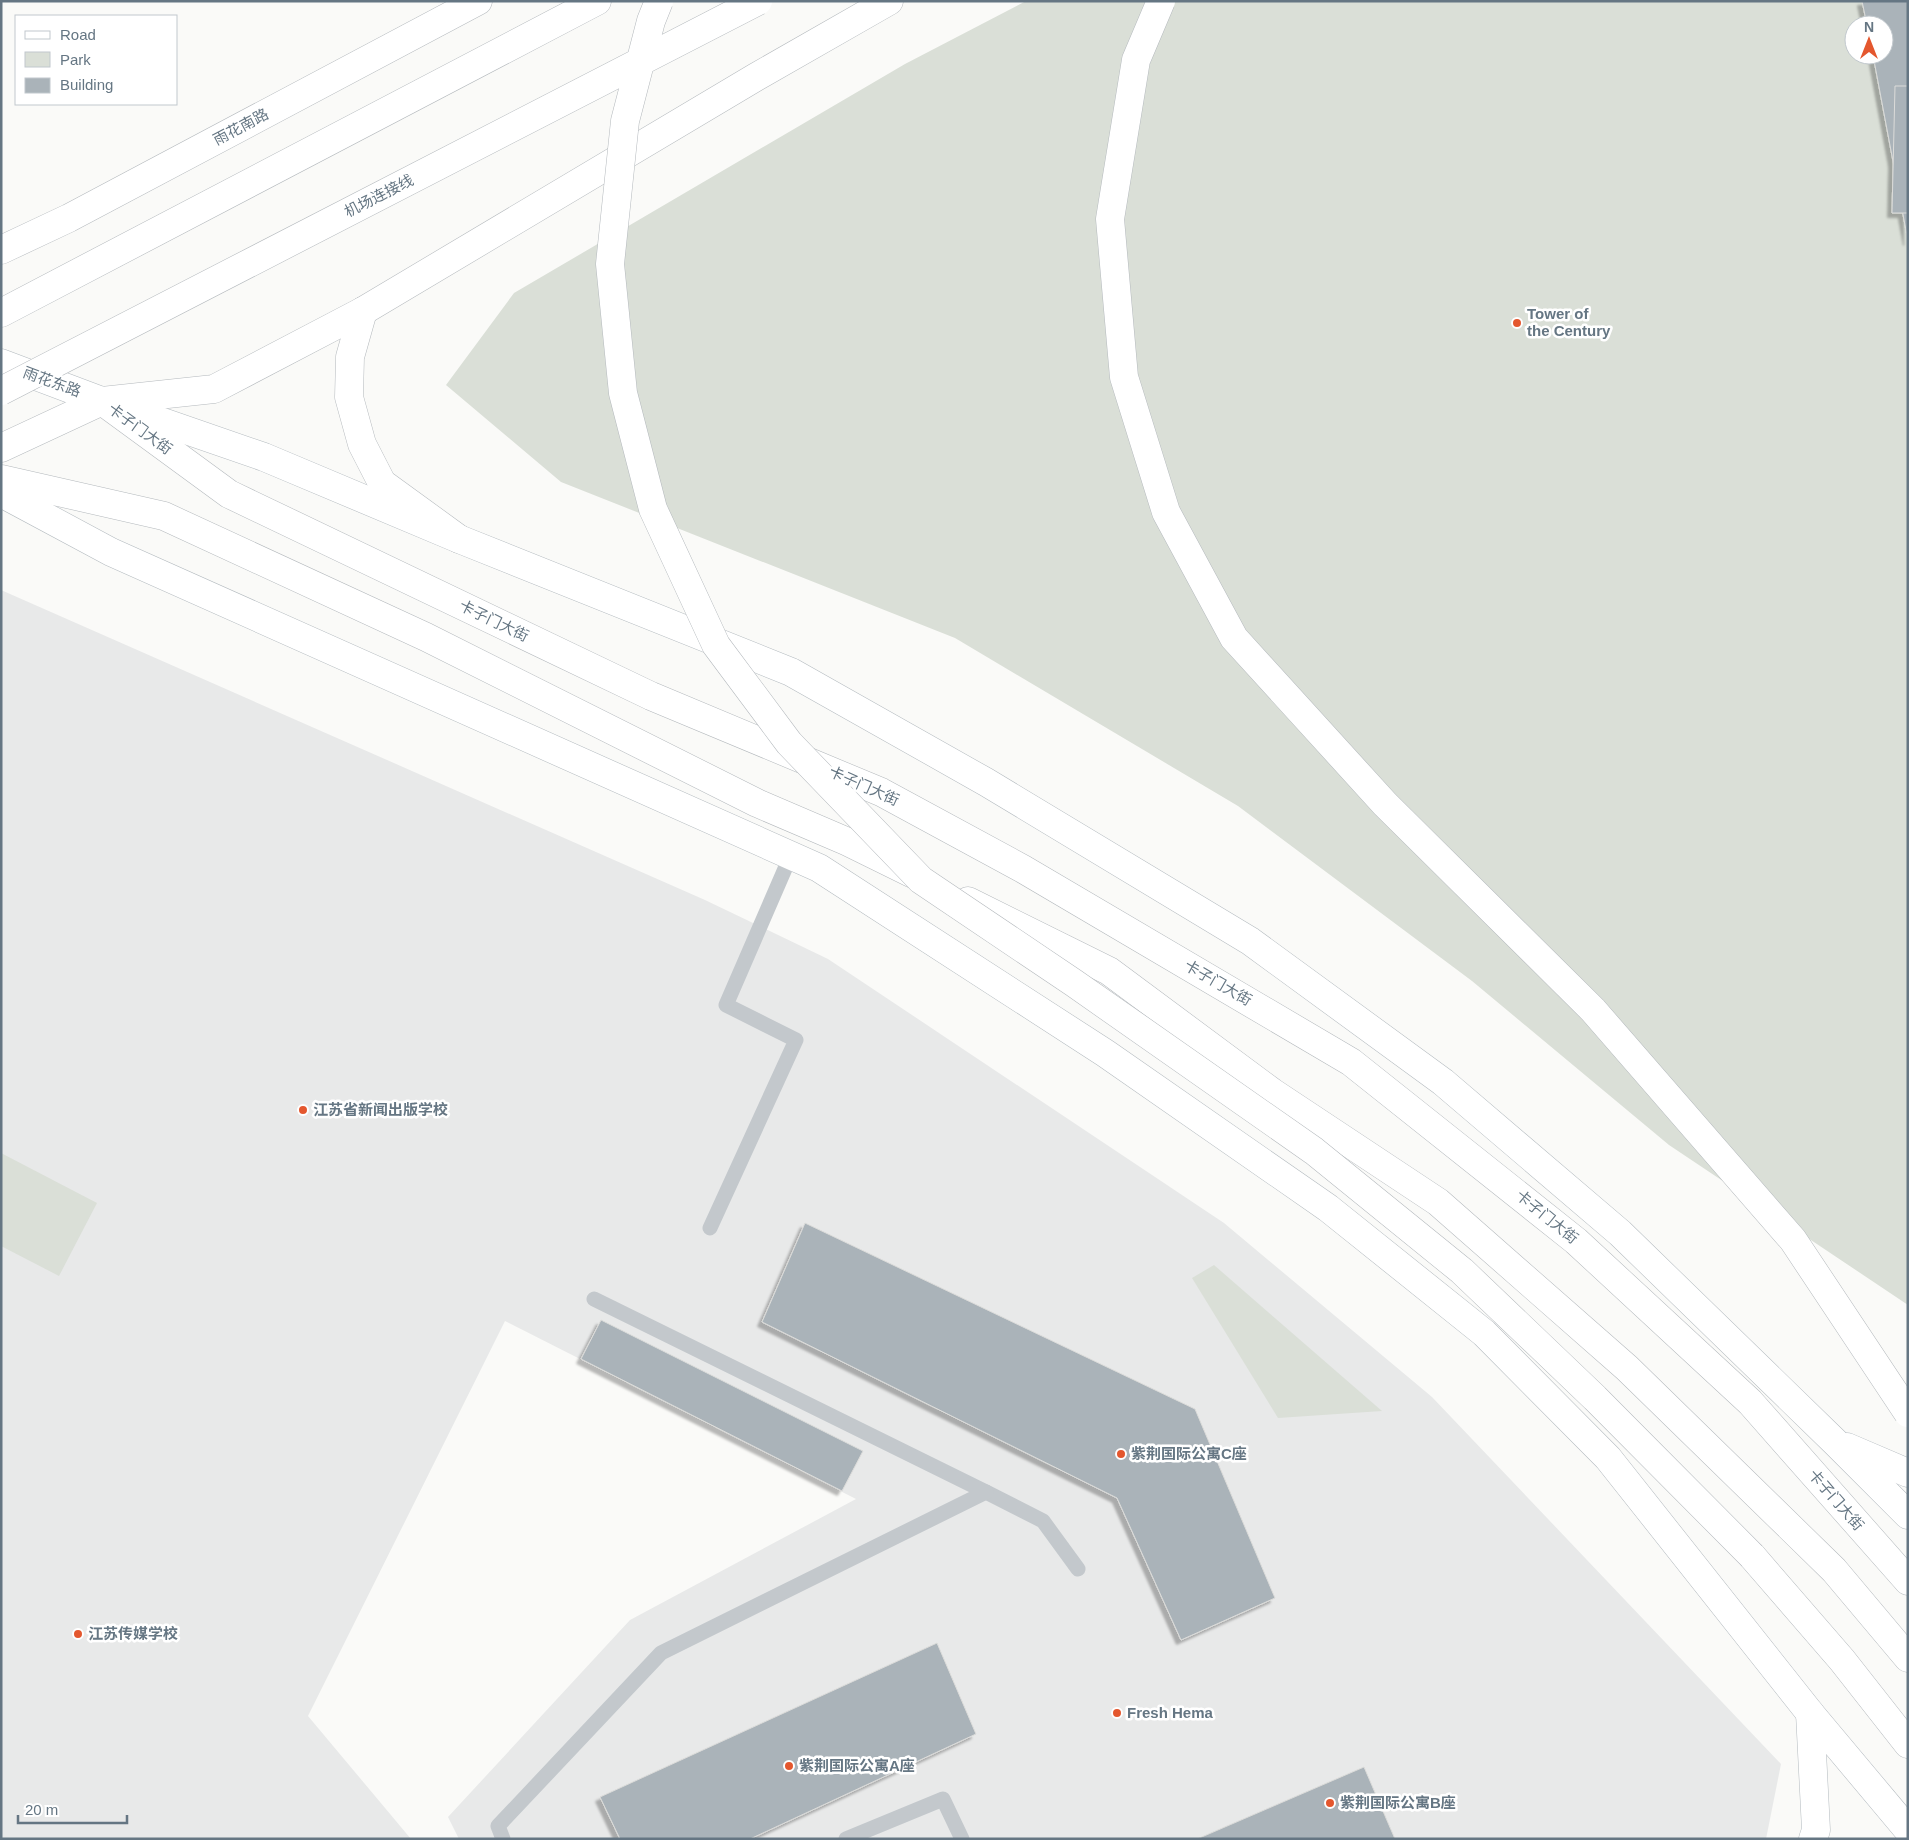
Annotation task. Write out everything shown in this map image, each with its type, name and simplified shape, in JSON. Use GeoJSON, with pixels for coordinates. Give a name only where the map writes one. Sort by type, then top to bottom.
{"type":"FeatureCollection","features":[{"type":"Feature","properties":{"kind":"main road","name":"雨花南路"},"geometry":{"type":"LineString","coordinates":[[1,250],[69,218],[478,1]]}},
{"type":"Feature","properties":{"kind":"main road"},"geometry":{"type":"LineString","coordinates":[[1,313],[596,1]]}},
{"type":"Feature","properties":{"kind":"main road"},"geometry":{"type":"LineString","coordinates":[[659,1],[651,21],[625,121],[610,264],[623,393],[653,508],[716,645],[790,743],[921,880],[1074,983],[1314,1151],[1462,1271],[1595,1398],[1752,1556],[1842,1660],[1908,1744]]}},
{"type":"Feature","properties":{"kind":"main road","name":"机场连接线"},"geometry":{"type":"LineString","coordinates":[[1,391],[758,1]]}},
{"type":"Feature","properties":{"kind":"main road"},"geometry":{"type":"LineString","coordinates":[[1,448],[102,401],[214,388],[362,310],[756,77],[890,1]]}},
{"type":"Feature","properties":{"kind":"main road"},"geometry":{"type":"LineString","coordinates":[[1161,1],[1136,60],[1110,219],[1124,376],[1166,512],[1234,638],[1385,804],[1600,1017],[1793,1240],[1908,1413]]}},
{"type":"Feature","properties":{"kind":"main road"},"geometry":{"type":"LineString","coordinates":[[362,310],[350,357],[349,397],[362,444],[382,483],[459,538]]}},
{"type":"Feature","properties":{"kind":"main road","name":"雨花东路"},"geometry":{"type":"LineString","coordinates":[[1,364],[102,401]]}},
{"type":"Feature","properties":{"kind":"main road","name":"卡子门大街"},"geometry":{"type":"LineString","coordinates":[[102,401],[264,457],[790,672],[986,782],[1250,941],[1450,1088],[1620,1233],[1908,1515]]}},
{"type":"Feature","properties":{"kind":"main road","name":"卡子门大街"},"geometry":{"type":"LineString","coordinates":[[102,401],[229,494],[651,696],[881,792],[1023,869],[1352,1062],[1576,1241],[1735,1388],[1756,1409],[1908,1581]]}},
{"type":"Feature","properties":{"kind":"main road"},"geometry":{"type":"LineString","coordinates":[[1,479],[164,516],[426,637],[757,803],[848,842],[1109,971],[1272,1092],[1438,1202],[1627,1368],[1834,1570],[1908,1658]]}},
{"type":"Feature","properties":{"kind":"main road"},"geometry":{"type":"LineString","coordinates":[[1,493],[112,552],[819,868],[1105,1053],[1328,1208],[1484,1333],[1608,1458],[1810,1713],[1908,1830]]}},
{"type":"Feature","properties":{"kind":"main road"},"geometry":{"type":"LineString","coordinates":[[1836,1443],[1908,1473]]}},
{"type":"Feature","properties":{"kind":"main road"},"geometry":{"type":"LineString","coordinates":[[1810,1713],[1816,1830],[1813,1839]]}},
{"type":"Feature","properties":{"kind":"lane"},"geometry":{"type":"LineString","coordinates":[[710,1228],[796,1040],[726,1005],[791,855]]}},
{"type":"Feature","properties":{"kind":"lane"},"geometry":{"type":"LineString","coordinates":[[594,1299],[1043,1521],[1078,1569]]}},
{"type":"Feature","properties":{"kind":"lane"},"geometry":{"type":"LineString","coordinates":[[503,1839],[498,1826],[661,1653],[986,1492]]}},
{"type":"Feature","properties":{"kind":"lane"},"geometry":{"type":"LineString","coordinates":[[846,1839],[943,1799],[962,1839]]}},
{"type":"Feature","properties":{"kind":"shaded area"},"geometry":{"type":"Polygon","coordinates":[[[1,590],[705,900],[828,959],[1224,1223],[1432,1397],[1781,1764],[1766,1839],[459,1839],[448,1817],[630,1620],[856,1499],[505,1321],[308,1716],[411,1839],[1,1839],[1,590]]]}},
{"type":"Feature","properties":{"kind":"green space"},"geometry":{"type":"Polygon","coordinates":[[[1026,1],[1908,1],[1908,1305],[1669,1145],[1472,981],[1238,806],[955,638],[561,482],[446,385],[514,293],[905,64],[1026,1]]]}},
{"type":"Feature","properties":{"kind":"green space"},"geometry":{"type":"Polygon","coordinates":[[[1,1153],[97,1203],[59,1276],[1,1246],[1,1153]]]}},
{"type":"Feature","properties":{"kind":"green space"},"geometry":{"type":"Polygon","coordinates":[[[1214,1265],[1382,1411],[1278,1418],[1192,1278],[1214,1265]]]}},
{"type":"Feature","properties":{"kind":"building"},"geometry":{"type":"Polygon","coordinates":[[[1862,1],[1908,1],[1908,241],[1875,65],[1894,65],[1894,15],[1865,15],[1862,1]]]}},
{"type":"Feature","properties":{"kind":"building"},"geometry":{"type":"Polygon","coordinates":[[[1895,86],[1908,86],[1908,213],[1892,213],[1895,86]]]}},
{"type":"Feature","properties":{"kind":"building","name":"紫荆国际公寓C座"},"geometry":{"type":"Polygon","coordinates":[[[805,1223],[1195,1409],[1275,1598],[1181,1640],[1117,1498],[762,1322],[805,1223]]]}},
{"type":"Feature","properties":{"kind":"building"},"geometry":{"type":"Polygon","coordinates":[[[601,1320],[863,1451],[842,1491],[581,1359],[601,1320]]]}},
{"type":"Feature","properties":{"kind":"building","name":"紫荆国际公寓A座"},"geometry":{"type":"Polygon","coordinates":[[[937,1643],[976,1734],[750,1839],[620,1839],[600,1797],[937,1643]]]}},
{"type":"Feature","properties":{"kind":"building","name":"紫荆国际公寓B座"},"geometry":{"type":"Polygon","coordinates":[[[1364,1767],[1395,1839],[1197,1839],[1364,1767]]]}},
{"type":"Feature","properties":{"kind":"place","name":"Tower of the Century"},"geometry":{"type":"Point","coordinates":[1517,323]}},
{"type":"Feature","properties":{"kind":"place","name":"江苏省新闻出版学校"},"geometry":{"type":"Point","coordinates":[303,1110]}},
{"type":"Feature","properties":{"kind":"place","name":"紫荆国际公寓C座"},"geometry":{"type":"Point","coordinates":[1121,1454]}},
{"type":"Feature","properties":{"kind":"place","name":"江苏传媒学校"},"geometry":{"type":"Point","coordinates":[78,1634]}},
{"type":"Feature","properties":{"kind":"place","name":"Fresh Hema"},"geometry":{"type":"Point","coordinates":[1117,1713]}},
{"type":"Feature","properties":{"kind":"place","name":"紫荆国际公寓A座"},"geometry":{"type":"Point","coordinates":[789,1766]}},
{"type":"Feature","properties":{"kind":"place","name":"紫荆国际公寓B座"},"geometry":{"type":"Point","coordinates":[1330,1803]}}]}
